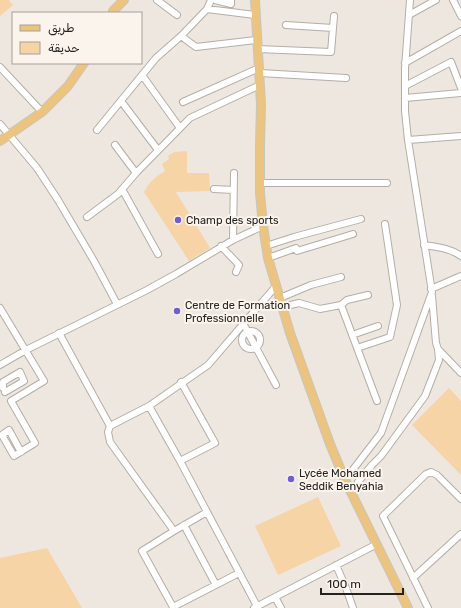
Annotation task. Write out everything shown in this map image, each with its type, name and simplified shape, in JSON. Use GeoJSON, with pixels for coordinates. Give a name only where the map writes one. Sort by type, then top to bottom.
{"type":"FeatureCollection","features":[{"type":"Feature","properties":{"kind":"main road"},"geometry":{"type":"LineString","coordinates":[[112,12],[119,0]]}},
{"type":"Feature","properties":{"kind":"main road"},"geometry":{"type":"LineString","coordinates":[[255,0],[256,40],[261,104],[260,183],[262,226],[268,258],[281,302],[318,412],[345,480],[408,608]]}},
{"type":"Feature","properties":{"kind":"main road"},"geometry":{"type":"LineString","coordinates":[[0,141],[42,112],[68,86],[83,64]]}},
{"type":"Feature","properties":{"kind":"street"},"geometry":{"type":"LineString","coordinates":[[157,0],[177,15]]}},
{"type":"Feature","properties":{"kind":"street"},"geometry":{"type":"LineString","coordinates":[[97,130],[156,58],[181,36],[207,9],[211,0]]}},
{"type":"Feature","properties":{"kind":"street"},"geometry":{"type":"LineString","coordinates":[[216,10],[218,0],[231,4],[231,0]]}},
{"type":"Feature","properties":{"kind":"street"},"geometry":{"type":"LineString","coordinates":[[358,482],[381,456],[426,396],[439,360],[435,339],[431,291],[408,140],[405,98],[405,63],[410,0]]}},
{"type":"Feature","properties":{"kind":"street"},"geometry":{"type":"LineString","coordinates":[[409,15],[436,0]]}},
{"type":"Feature","properties":{"kind":"street"},"geometry":{"type":"LineString","coordinates":[[453,0],[461,16]]}},
{"type":"Feature","properties":{"kind":"street"},"geometry":{"type":"LineString","coordinates":[[207,9],[255,15]]}},
{"type":"Feature","properties":{"kind":"street"},"geometry":{"type":"LineString","coordinates":[[257,49],[331,52],[334,16]]}},
{"type":"Feature","properties":{"kind":"street"},"geometry":{"type":"LineString","coordinates":[[286,25],[333,28]]}},
{"type":"Feature","properties":{"kind":"street"},"geometry":{"type":"LineString","coordinates":[[405,63],[461,31]]}},
{"type":"Feature","properties":{"kind":"street"},"geometry":{"type":"LineString","coordinates":[[181,36],[196,47],[256,40]]}},
{"type":"Feature","properties":{"kind":"street"},"geometry":{"type":"LineString","coordinates":[[405,86],[451,62],[461,88]]}},
{"type":"Feature","properties":{"kind":"street"},"geometry":{"type":"LineString","coordinates":[[0,67],[42,112]]}},
{"type":"Feature","properties":{"kind":"street"},"geometry":{"type":"LineString","coordinates":[[183,102],[259,70],[346,78]]}},
{"type":"Feature","properties":{"kind":"street"},"geometry":{"type":"LineString","coordinates":[[142,75],[180,128]]}},
{"type":"Feature","properties":{"kind":"street"},"geometry":{"type":"LineString","coordinates":[[87,217],[118,194],[136,173],[190,118],[260,86]]}},
{"type":"Feature","properties":{"kind":"street"},"geometry":{"type":"LineString","coordinates":[[405,98],[461,93]]}},
{"type":"Feature","properties":{"kind":"street"},"geometry":{"type":"LineString","coordinates":[[121,101],[158,150]]}},
{"type":"Feature","properties":{"kind":"street"},"geometry":{"type":"LineString","coordinates":[[0,124],[36,168],[58,200],[94,260],[117,304]]}},
{"type":"Feature","properties":{"kind":"street"},"geometry":{"type":"LineString","coordinates":[[408,140],[461,136]]}},
{"type":"Feature","properties":{"kind":"street"},"geometry":{"type":"LineString","coordinates":[[115,145],[136,173]]}},
{"type":"Feature","properties":{"kind":"street"},"geometry":{"type":"LineString","coordinates":[[233,240],[234,173]]}},
{"type":"Feature","properties":{"kind":"street"},"geometry":{"type":"LineString","coordinates":[[260,183],[387,183]]}},
{"type":"Feature","properties":{"kind":"street"},"geometry":{"type":"LineString","coordinates":[[122,189],[158,254]]}},
{"type":"Feature","properties":{"kind":"street"},"geometry":{"type":"LineString","coordinates":[[214,189],[234,190]]}},
{"type":"Feature","properties":{"kind":"street"},"geometry":{"type":"LineString","coordinates":[[266,246],[361,219]]}},
{"type":"Feature","properties":{"kind":"street"},"geometry":{"type":"LineString","coordinates":[[357,348],[390,337],[397,305],[385,224]]}},
{"type":"Feature","properties":{"kind":"street"},"geometry":{"type":"LineString","coordinates":[[0,366],[26,350],[176,274],[221,246],[262,226]]}},
{"type":"Feature","properties":{"kind":"street"},"geometry":{"type":"LineString","coordinates":[[268,258],[296,248],[297,251],[353,234]]}},
{"type":"Feature","properties":{"kind":"street"},"geometry":{"type":"LineString","coordinates":[[424,244],[445,248],[456,252],[461,256]]}},
{"type":"Feature","properties":{"kind":"street"},"geometry":{"type":"LineString","coordinates":[[221,246],[239,265],[236,272]]}},
{"type":"Feature","properties":{"kind":"street"},"geometry":{"type":"LineString","coordinates":[[345,480],[381,433],[431,291],[461,276]]}},
{"type":"Feature","properties":{"kind":"street"},"geometry":{"type":"LineString","coordinates":[[281,302],[311,285],[341,277]]}},
{"type":"Feature","properties":{"kind":"street"},"geometry":{"type":"LineString","coordinates":[[174,531],[110,442],[108,432],[110,426],[149,406],[211,362],[276,286]]}},
{"type":"Feature","properties":{"kind":"street"},"geometry":{"type":"LineString","coordinates":[[281,302],[298,303],[320,309],[341,305],[347,300],[368,296]]}},
{"type":"Feature","properties":{"kind":"street"},"geometry":{"type":"LineString","coordinates":[[341,305],[376,401]]}},
{"type":"Feature","properties":{"kind":"street"},"geometry":{"type":"LineString","coordinates":[[0,308],[44,381],[11,401]]}},
{"type":"Feature","properties":{"kind":"street"},"geometry":{"type":"LineString","coordinates":[[244,325],[276,384]]}},
{"type":"Feature","properties":{"kind":"street"},"geometry":{"type":"LineString","coordinates":[[352,336],[378,326]]}},
{"type":"Feature","properties":{"kind":"street"},"geometry":{"type":"LineString","coordinates":[[59,333],[110,426]]}},
{"type":"Feature","properties":{"kind":"street"},"geometry":{"type":"LineString","coordinates":[[438,349],[461,373]]}},
{"type":"Feature","properties":{"kind":"street"},"geometry":{"type":"LineString","coordinates":[[180,461],[215,443],[181,382]]}},
{"type":"Feature","properties":{"kind":"street"},"geometry":{"type":"LineString","coordinates":[[3,389],[35,443],[21,452]]}},
{"type":"Feature","properties":{"kind":"street"},"geometry":{"type":"LineString","coordinates":[[149,406],[180,461],[256,608],[377,544]]}},
{"type":"Feature","properties":{"kind":"street"},"geometry":{"type":"LineString","coordinates":[[428,608],[383,516],[426,474],[431,472],[437,475],[461,499]]}},
{"type":"Feature","properties":{"kind":"street"},"geometry":{"type":"LineString","coordinates":[[207,512],[142,551],[173,607],[239,573]]}},
{"type":"Feature","properties":{"kind":"street"},"geometry":{"type":"LineString","coordinates":[[184,525],[216,585]]}},
{"type":"Feature","properties":{"kind":"street"},"geometry":{"type":"LineString","coordinates":[[413,578],[461,534]]}},
{"type":"Feature","properties":{"kind":"street"},"geometry":{"type":"LineString","coordinates":[[336,565],[353,608]]}},
{"type":"Feature","properties":{"kind":"street"},"geometry":{"type":"LineString","coordinates":[[275,597],[281,608]]}},
{"type":"Feature","properties":{"kind":"green space"},"geometry":{"type":"Polygon","coordinates":[[[0,0],[9,0],[13,5],[0,16],[0,0]]]}},
{"type":"Feature","properties":{"kind":"green space","name":"Champ des sports"},"geometry":{"type":"Polygon","coordinates":[[[187,151],[187,173],[209,173],[210,191],[176,192],[210,248],[189,261],[144,192],[153,180],[165,171],[162,164],[169,159],[168,156],[174,152],[187,151]]]}},
{"type":"Feature","properties":{"kind":"green space"},"geometry":{"type":"Polygon","coordinates":[[[449,388],[461,401],[461,475],[412,425],[449,388]]]}},
{"type":"Feature","properties":{"kind":"green space"},"geometry":{"type":"Polygon","coordinates":[[[318,497],[341,546],[278,575],[255,526],[318,497]]]}},
{"type":"Feature","properties":{"kind":"green space"},"geometry":{"type":"Polygon","coordinates":[[[47,548],[82,608],[0,608],[0,558],[47,548]]]}},
{"type":"Feature","properties":{"kind":"place","name":"Champ des sports"},"geometry":{"type":"Point","coordinates":[178,220]}},
{"type":"Feature","properties":{"kind":"place","name":"Centre de Formation Professionnelle"},"geometry":{"type":"Point","coordinates":[177,311]}},
{"type":"Feature","properties":{"kind":"place","name":"Lycée Mohamed Seddik Benyahia"},"geometry":{"type":"Point","coordinates":[291,479]}}]}
